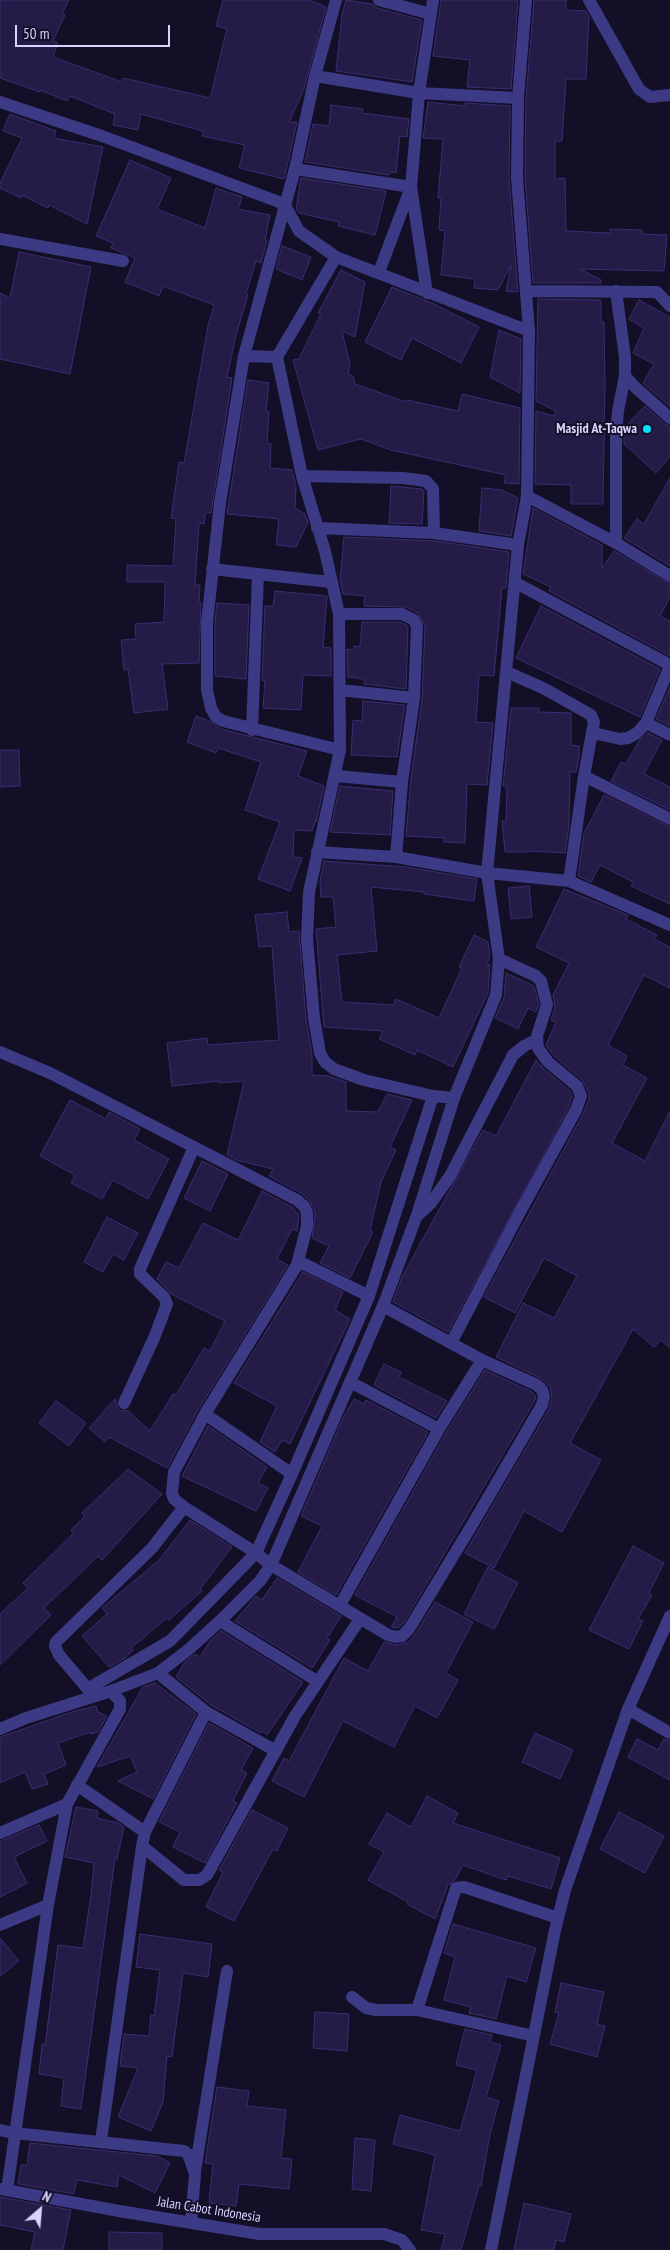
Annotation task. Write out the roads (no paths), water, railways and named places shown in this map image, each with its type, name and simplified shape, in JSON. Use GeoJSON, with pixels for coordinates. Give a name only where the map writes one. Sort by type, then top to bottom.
{"type":"FeatureCollection","features":[{"type":"Feature","properties":{"kind":"street"},"geometry":{"type":"LineString","coordinates":[[336,0],[315,76],[286,207],[244,356],[220,503],[212,569],[207,623],[206,676],[209,702],[214,713],[222,722],[340,750]]}},
{"type":"Feature","properties":{"kind":"street"},"geometry":{"type":"LineString","coordinates":[[379,0],[404,3],[432,14]]}},
{"type":"Feature","properties":{"kind":"street"},"geometry":{"type":"LineString","coordinates":[[427,292],[411,187],[419,94],[433,0]]}},
{"type":"Feature","properties":{"kind":"street"},"geometry":{"type":"LineString","coordinates":[[92,1692],[110,1691],[158,1673],[188,1650],[220,1621],[260,1581],[271,1565],[383,1306],[417,1215],[454,1098],[496,995],[499,959],[487,873],[516,584],[518,545],[527,496],[529,332],[517,178],[518,98],[526,0]]}},
{"type":"Feature","properties":{"kind":"street"},"geometry":{"type":"LineString","coordinates":[[589,0],[639,89],[650,97],[670,95]]}},
{"type":"Feature","properties":{"kind":"street"},"geometry":{"type":"LineString","coordinates":[[315,76],[419,94],[518,98]]}},
{"type":"Feature","properties":{"kind":"street"},"geometry":{"type":"LineString","coordinates":[[0,102],[102,136],[269,198],[286,207],[299,231],[336,257],[379,272],[529,332]]}},
{"type":"Feature","properties":{"kind":"street"},"geometry":{"type":"LineString","coordinates":[[295,169],[411,187]]}},
{"type":"Feature","properties":{"kind":"street"},"geometry":{"type":"LineString","coordinates":[[379,272],[411,187]]}},
{"type":"Feature","properties":{"kind":"street"},"geometry":{"type":"LineString","coordinates":[[0,239],[123,261]]}},
{"type":"Feature","properties":{"kind":"street"},"geometry":{"type":"LineString","coordinates":[[336,257],[277,357],[302,476],[325,551],[330,582],[339,614],[340,750],[336,776],[309,892],[307,939],[309,980],[320,1053],[330,1066],[345,1074],[433,1096],[454,1098]]}},
{"type":"Feature","properties":{"kind":"street"},"geometry":{"type":"LineString","coordinates":[[527,291],[670,291]]}},
{"type":"Feature","properties":{"kind":"street"},"geometry":{"type":"LineString","coordinates":[[616,291],[626,376],[618,411],[616,432],[616,543]]}},
{"type":"Feature","properties":{"kind":"street"},"geometry":{"type":"LineString","coordinates":[[657,292],[670,306]]}},
{"type":"Feature","properties":{"kind":"street"},"geometry":{"type":"LineString","coordinates":[[244,356],[277,357]]}},
{"type":"Feature","properties":{"kind":"street"},"geometry":{"type":"LineString","coordinates":[[626,376],[635,388],[670,418]]}},
{"type":"Feature","properties":{"kind":"street"},"geometry":{"type":"LineString","coordinates":[[302,476],[403,478],[426,481],[433,489],[434,533]]}},
{"type":"Feature","properties":{"kind":"street"},"geometry":{"type":"LineString","coordinates":[[527,496],[616,543],[670,576]]}},
{"type":"Feature","properties":{"kind":"street"},"geometry":{"type":"LineString","coordinates":[[318,528],[434,533],[518,545]]}},
{"type":"Feature","properties":{"kind":"street"},"geometry":{"type":"LineString","coordinates":[[212,569],[330,582]]}},
{"type":"Feature","properties":{"kind":"street"},"geometry":{"type":"LineString","coordinates":[[252,730],[258,575]]}},
{"type":"Feature","properties":{"kind":"street"},"geometry":{"type":"LineString","coordinates":[[516,584],[670,665],[646,723],[637,733],[628,738],[620,739],[593,733]]}},
{"type":"Feature","properties":{"kind":"street"},"geometry":{"type":"LineString","coordinates":[[339,614],[402,614],[414,620],[418,631],[414,698],[402,782],[396,857]]}},
{"type":"Feature","properties":{"kind":"street"},"geometry":{"type":"LineString","coordinates":[[507,672],[545,689],[591,715],[594,722],[569,881]]}},
{"type":"Feature","properties":{"kind":"street"},"geometry":{"type":"LineString","coordinates":[[340,690],[414,698]]}},
{"type":"Feature","properties":{"kind":"street"},"geometry":{"type":"LineString","coordinates":[[646,723],[670,736]]}},
{"type":"Feature","properties":{"kind":"street"},"geometry":{"type":"LineString","coordinates":[[336,776],[402,782]]}},
{"type":"Feature","properties":{"kind":"street"},"geometry":{"type":"LineString","coordinates":[[584,776],[670,819]]}},
{"type":"Feature","properties":{"kind":"street"},"geometry":{"type":"LineString","coordinates":[[317,852],[396,857],[487,873],[569,881],[670,925]]}},
{"type":"Feature","properties":{"kind":"street"},"geometry":{"type":"LineString","coordinates":[[451,1343],[580,1100],[579,1089],[548,1062],[538,1048],[536,1040],[547,1005],[541,981],[536,976],[499,959]]}},
{"type":"Feature","properties":{"kind":"street"},"geometry":{"type":"LineString","coordinates":[[417,1215],[431,1203],[450,1176],[513,1056],[520,1048],[536,1040]]}},
{"type":"Feature","properties":{"kind":"street"},"geometry":{"type":"LineString","coordinates":[[0,1052],[50,1073],[194,1146],[297,1200],[304,1206],[307,1213],[307,1226],[297,1265],[205,1414],[178,1464],[172,1481],[174,1499],[271,1565],[340,1605],[388,1636],[399,1636],[407,1632],[476,1520],[542,1405],[544,1397],[540,1387],[482,1360],[383,1306]]}},
{"type":"Feature","properties":{"kind":"street"},"geometry":{"type":"LineString","coordinates":[[0,1729],[92,1692],[170,1641],[256,1553],[369,1296],[433,1096]]}},
{"type":"Feature","properties":{"kind":"street"},"geometry":{"type":"LineString","coordinates":[[124,1402],[154,1338],[166,1304],[164,1297],[140,1274],[140,1269],[194,1146]]}},
{"type":"Feature","properties":{"kind":"street"},"geometry":{"type":"LineString","coordinates":[[297,1265],[304,1264],[369,1296]]}},
{"type":"Feature","properties":{"kind":"street"},"geometry":{"type":"LineString","coordinates":[[340,1605],[439,1429],[482,1360]]}},
{"type":"Feature","properties":{"kind":"street"},"geometry":{"type":"LineString","coordinates":[[350,1382],[439,1429]]}},
{"type":"Feature","properties":{"kind":"street"},"geometry":{"type":"LineString","coordinates":[[323,1401],[339,1408]]}},
{"type":"Feature","properties":{"kind":"street"},"geometry":{"type":"LineString","coordinates":[[205,1414],[292,1474]]}},
{"type":"Feature","properties":{"kind":"street"},"geometry":{"type":"LineString","coordinates":[[92,1692],[58,1655],[56,1642],[152,1548],[184,1507]]}},
{"type":"Feature","properties":{"kind":"street"},"geometry":{"type":"LineString","coordinates":[[491,2250],[558,1918],[575,1856],[628,1708],[670,1616]]}},
{"type":"Feature","properties":{"kind":"street"},"geometry":{"type":"LineString","coordinates":[[142,1846],[184,1880],[195,1881],[204,1878],[317,1681],[360,1619]]}},
{"type":"Feature","properties":{"kind":"street"},"geometry":{"type":"LineString","coordinates":[[220,1621],[317,1681]]}},
{"type":"Feature","properties":{"kind":"street"},"geometry":{"type":"LineString","coordinates":[[158,1673],[206,1712],[276,1751]]}},
{"type":"Feature","properties":{"kind":"street"},"geometry":{"type":"LineString","coordinates":[[3,2189],[14,2133],[48,1905],[67,1804],[120,1709],[120,1701],[110,1691]]}},
{"type":"Feature","properties":{"kind":"street"},"geometry":{"type":"LineString","coordinates":[[628,1708],[670,1733]]}},
{"type":"Feature","properties":{"kind":"street"},"geometry":{"type":"LineString","coordinates":[[101,2141],[145,1832],[206,1712]]}},
{"type":"Feature","properties":{"kind":"street"},"geometry":{"type":"LineString","coordinates":[[77,1785],[145,1832]]}},
{"type":"Feature","properties":{"kind":"street"},"geometry":{"type":"LineString","coordinates":[[0,1833],[67,1804]]}},
{"type":"Feature","properties":{"kind":"street"},"geometry":{"type":"LineString","coordinates":[[417,2010],[456,1888],[464,1887],[558,1918]]}},
{"type":"Feature","properties":{"kind":"street"},"geometry":{"type":"LineString","coordinates":[[0,1925],[48,1905]]}},
{"type":"Feature","properties":{"kind":"street"},"geometry":{"type":"LineString","coordinates":[[191,2223],[195,2174],[227,1971]]}},
{"type":"Feature","properties":{"kind":"street"},"geometry":{"type":"LineString","coordinates":[[352,1997],[366,2008],[386,2011],[417,2010],[534,2036]]}},
{"type":"Feature","properties":{"kind":"street"},"geometry":{"type":"LineString","coordinates":[[0,2130],[184,2151],[188,2154],[195,2174]]}},
{"type":"Feature","properties":{"kind":"street","name":"Jalan Cabot Indonesia"},"geometry":{"type":"LineString","coordinates":[[3,2189],[191,2223],[278,2235],[384,2234],[402,2240],[410,2250]]}},
{"type":"Feature","properties":{"kind":"place","name":"Masjid At-Taqwa"},"geometry":{"type":"Point","coordinates":[647,429]}}]}
